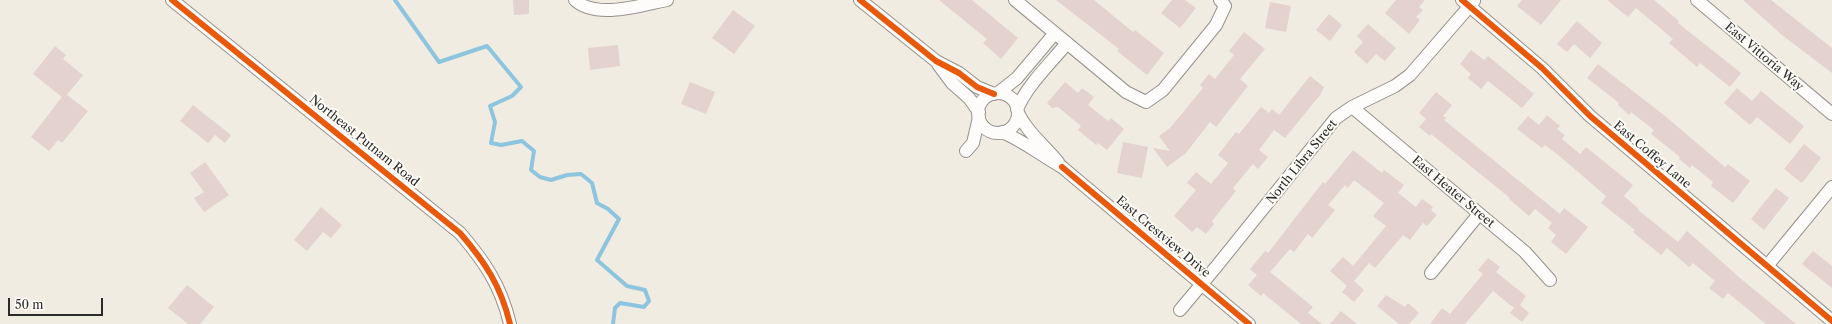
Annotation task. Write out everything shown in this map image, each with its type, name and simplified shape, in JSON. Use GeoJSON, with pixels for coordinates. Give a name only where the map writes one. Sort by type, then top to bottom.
{"type":"FeatureCollection","features":[{"type":"Feature","properties":{"kind":"street","name":"Northeast Putnam Road"},"geometry":{"type":"LineString","coordinates":[[172,0],[460,233],[481,258],[496,283],[510,324]]}},
{"type":"Feature","properties":{"kind":"street"},"geometry":{"type":"LineString","coordinates":[[575,0],[579,4],[596,10],[615,10],[667,0]]}},
{"type":"Feature","properties":{"kind":"street"},"geometry":{"type":"LineString","coordinates":[[860,0],[936,61],[959,73],[977,88],[1011,98],[1018,111]]}},
{"type":"Feature","properties":{"kind":"street"},"geometry":{"type":"LineString","coordinates":[[1015,0],[1126,92],[1146,102],[1163,90],[1216,25],[1225,6],[1220,0]]}},
{"type":"Feature","properties":{"kind":"street","name":"East Vittoria Way"},"geometry":{"type":"LineString","coordinates":[[1697,0],[1832,114]]}},
{"type":"Feature","properties":{"kind":"street","name":"North Libra Street"},"geometry":{"type":"LineString","coordinates":[[1180,310],[1336,118],[1352,107],[1395,86],[1410,76],[1469,2]]}},
{"type":"Feature","properties":{"kind":"street","name":"East Coffey Lane"},"geometry":{"type":"LineString","coordinates":[[1469,2],[1542,68],[1590,116],[1832,321]]}},
{"type":"Feature","properties":{"kind":"street"},"geometry":{"type":"LineString","coordinates":[[1055,33],[1017,78],[983,100],[969,147],[1013,125],[1022,97],[1067,43]]}},
{"type":"Feature","properties":{"kind":"street"},"geometry":{"type":"LineString","coordinates":[[936,61],[952,82],[969,98],[986,128],[1000,132]]}},
{"type":"Feature","properties":{"kind":"street","name":"East Heater Street"},"geometry":{"type":"LineString","coordinates":[[1352,107],[1530,257],[1550,280]]}},
{"type":"Feature","properties":{"kind":"street","name":"East Crestview Drive"},"geometry":{"type":"LineString","coordinates":[[1018,111],[1027,129],[1042,142],[1062,167]]}},
{"type":"Feature","properties":{"kind":"street","name":"East Crestview Drive"},"geometry":{"type":"LineString","coordinates":[[1000,132],[1018,139],[1035,152],[1062,167],[1249,324]]}},
{"type":"Feature","properties":{"kind":"street"},"geometry":{"type":"LineString","coordinates":[[1767,266],[1832,187]]}},
{"type":"Feature","properties":{"kind":"street"},"geometry":{"type":"LineString","coordinates":[[1431,273],[1480,214]]}},
{"type":"Feature","properties":{"kind":"building"},"geometry":{"type":"Polygon","coordinates":[[[513,0],[529,0],[529,14],[514,15],[513,0]]]}},
{"type":"Feature","properties":{"kind":"building"},"geometry":{"type":"Polygon","coordinates":[[[939,0],[972,0],[1018,38],[1001,59],[983,43],[987,39],[939,0]]]}},
{"type":"Feature","properties":{"kind":"building"},"geometry":{"type":"Polygon","coordinates":[[[1056,0],[1094,0],[1133,32],[1135,30],[1164,53],[1147,75],[1117,51],[1119,49],[1056,0]]]}},
{"type":"Feature","properties":{"kind":"building"},"geometry":{"type":"Polygon","coordinates":[[[1172,0],[1185,0],[1196,8],[1180,28],[1161,13],[1172,0]]]}},
{"type":"Feature","properties":{"kind":"building"},"geometry":{"type":"Polygon","coordinates":[[[1396,0],[1425,0],[1419,7],[1423,10],[1416,17],[1420,20],[1409,34],[1385,13],[1396,0]]]}},
{"type":"Feature","properties":{"kind":"building"},"geometry":{"type":"Polygon","coordinates":[[[1522,0],[1561,0],[1541,25],[1517,6],[1522,0]]]}},
{"type":"Feature","properties":{"kind":"building"},"geometry":{"type":"Polygon","coordinates":[[[1607,0],[1654,0],[1679,21],[1678,23],[1741,73],[1730,87],[1700,63],[1697,67],[1669,43],[1673,39],[1636,8],[1628,17],[1607,0]]]}},
{"type":"Feature","properties":{"kind":"building"},"geometry":{"type":"Polygon","coordinates":[[[1743,0],[1771,0],[1832,48],[1832,73],[1782,35],[1743,0]]]}},
{"type":"Feature","properties":{"kind":"building"},"geometry":{"type":"Polygon","coordinates":[[[1270,2],[1291,6],[1286,32],[1265,28],[1270,2]]]}},
{"type":"Feature","properties":{"kind":"building"},"geometry":{"type":"Polygon","coordinates":[[[733,10],[755,26],[734,54],[712,38],[733,10]]]}},
{"type":"Feature","properties":{"kind":"building"},"geometry":{"type":"Polygon","coordinates":[[[1329,14],[1342,25],[1330,41],[1316,30],[1329,14]]]}},
{"type":"Feature","properties":{"kind":"building"},"geometry":{"type":"Polygon","coordinates":[[[1577,21],[1602,43],[1590,58],[1574,44],[1567,52],[1557,44],[1577,21]]]}},
{"type":"Feature","properties":{"kind":"building"},"geometry":{"type":"Polygon","coordinates":[[[1368,24],[1396,48],[1385,61],[1376,54],[1367,64],[1354,52],[1363,42],[1357,36],[1368,24]]]}},
{"type":"Feature","properties":{"kind":"building"},"geometry":{"type":"Polygon","coordinates":[[[1244,32],[1265,49],[1240,79],[1248,86],[1216,127],[1210,122],[1186,153],[1167,167],[1153,148],[1170,151],[1159,136],[1170,128],[1203,88],[1200,85],[1209,74],[1215,79],[1234,55],[1229,51],[1244,32]]]}},
{"type":"Feature","properties":{"kind":"building"},"geometry":{"type":"Polygon","coordinates":[[[618,45],[620,66],[590,70],[588,48],[618,45]]]}},
{"type":"Feature","properties":{"kind":"building"},"geometry":{"type":"Polygon","coordinates":[[[55,46],[66,55],[63,59],[83,75],[67,95],[88,111],[62,143],[58,140],[49,151],[31,137],[62,97],[33,74],[55,46]]]}},
{"type":"Feature","properties":{"kind":"building"},"geometry":{"type":"Polygon","coordinates":[[[1471,50],[1484,60],[1488,56],[1534,94],[1522,108],[1488,81],[1481,89],[1468,78],[1471,74],[1460,64],[1471,50]]]}},
{"type":"Feature","properties":{"kind":"building"},"geometry":{"type":"Polygon","coordinates":[[[1598,64],[1665,116],[1725,167],[1728,164],[1750,181],[1733,203],[1711,186],[1713,182],[1692,165],[1690,168],[1679,159],[1680,157],[1651,134],[1654,130],[1631,112],[1629,115],[1618,105],[1619,103],[1587,78],[1598,64]]]}},
{"type":"Feature","properties":{"kind":"building"},"geometry":{"type":"Polygon","coordinates":[[[1310,76],[1324,87],[1320,95],[1285,138],[1274,130],[1259,150],[1268,157],[1258,169],[1253,164],[1233,188],[1236,191],[1212,221],[1214,224],[1206,234],[1197,227],[1192,232],[1174,216],[1196,190],[1187,183],[1196,172],[1211,184],[1228,163],[1218,155],[1236,132],[1239,134],[1261,107],[1269,113],[1272,109],[1279,115],[1310,76]]]}},
{"type":"Feature","properties":{"kind":"building"},"geometry":{"type":"Polygon","coordinates":[[[690,82],[715,92],[706,114],[681,104],[690,82]]]}},
{"type":"Feature","properties":{"kind":"building"},"geometry":{"type":"Polygon","coordinates":[[[1065,82],[1078,93],[1082,88],[1094,97],[1088,105],[1108,121],[1111,118],[1124,129],[1107,150],[1098,143],[1096,145],[1078,130],[1081,126],[1058,107],[1052,108],[1047,103],[1065,82]]]}},
{"type":"Feature","properties":{"kind":"building"},"geometry":{"type":"Polygon","coordinates":[[[1737,88],[1752,101],[1761,91],[1804,126],[1790,144],[1757,117],[1750,125],[1724,103],[1737,88]]]}},
{"type":"Feature","properties":{"kind":"building"},"geometry":{"type":"Polygon","coordinates":[[[1436,92],[1452,105],[1443,116],[1446,118],[1444,120],[1560,214],[1564,208],[1588,227],[1566,254],[1551,242],[1556,235],[1548,228],[1552,223],[1535,209],[1529,216],[1509,199],[1510,198],[1431,134],[1430,136],[1419,127],[1426,119],[1419,113],[1436,92]]]}},
{"type":"Feature","properties":{"kind":"building"},"geometry":{"type":"Polygon","coordinates":[[[193,105],[231,135],[225,143],[215,135],[208,143],[180,121],[193,105]]]}},
{"type":"Feature","properties":{"kind":"building"},"geometry":{"type":"Polygon","coordinates":[[[1547,115],[1560,126],[1557,129],[1565,135],[1562,139],[1580,154],[1586,147],[1633,185],[1624,196],[1639,209],[1638,210],[1678,242],[1687,231],[1740,278],[1796,324],[1766,324],[1728,293],[1723,299],[1709,288],[1715,281],[1693,263],[1689,267],[1667,248],[1661,255],[1633,232],[1635,230],[1601,203],[1606,196],[1557,154],[1545,145],[1542,148],[1517,129],[1528,116],[1539,125],[1547,115]]]}},
{"type":"Feature","properties":{"kind":"building"},"geometry":{"type":"Polygon","coordinates":[[[1123,142],[1148,147],[1142,178],[1117,173],[1123,142]]]}},
{"type":"Feature","properties":{"kind":"building"},"geometry":{"type":"Polygon","coordinates":[[[1804,144],[1821,158],[1802,183],[1784,169],[1804,144]]]}},
{"type":"Feature","properties":{"kind":"building"},"geometry":{"type":"Polygon","coordinates":[[[1353,150],[1382,173],[1384,170],[1404,185],[1398,193],[1416,207],[1422,199],[1433,207],[1431,210],[1437,215],[1427,226],[1423,223],[1410,240],[1403,235],[1375,268],[1369,263],[1354,281],[1364,290],[1354,302],[1342,292],[1347,286],[1330,271],[1343,257],[1353,266],[1386,226],[1373,216],[1384,203],[1354,180],[1348,188],[1345,185],[1328,205],[1335,210],[1312,238],[1308,234],[1294,252],[1290,249],[1270,272],[1313,307],[1308,313],[1322,324],[1301,324],[1263,293],[1261,296],[1248,285],[1257,275],[1250,269],[1265,251],[1268,253],[1323,182],[1325,184],[1353,150]]]}},
{"type":"Feature","properties":{"kind":"building"},"geometry":{"type":"Polygon","coordinates":[[[205,162],[229,195],[204,212],[194,198],[204,192],[190,173],[205,162]]]}},
{"type":"Feature","properties":{"kind":"building"},"geometry":{"type":"Polygon","coordinates":[[[1776,188],[1789,198],[1764,230],[1751,219],[1776,188]]]}},
{"type":"Feature","properties":{"kind":"building"},"geometry":{"type":"Polygon","coordinates":[[[321,207],[342,225],[331,238],[323,232],[307,251],[294,240],[321,207]]]}},
{"type":"Feature","properties":{"kind":"building"},"geometry":{"type":"Polygon","coordinates":[[[1813,251],[1832,266],[1832,288],[1802,264],[1813,251]]]}},
{"type":"Feature","properties":{"kind":"building"},"geometry":{"type":"Polygon","coordinates":[[[1488,258],[1500,267],[1496,272],[1526,296],[1520,305],[1529,313],[1522,322],[1510,313],[1514,308],[1493,291],[1465,324],[1430,324],[1442,308],[1450,314],[1483,274],[1478,270],[1488,258]]]}},
{"type":"Feature","properties":{"kind":"building"},"geometry":{"type":"Polygon","coordinates":[[[187,285],[214,307],[200,324],[188,324],[168,308],[187,285]]]}},
{"type":"Feature","properties":{"kind":"building"},"geometry":{"type":"Polygon","coordinates":[[[1386,295],[1405,307],[1408,303],[1419,313],[1409,324],[1399,324],[1377,306],[1386,295]]]}},
{"type":"Feature","properties":{"kind":"building"},"geometry":{"type":"Polygon","coordinates":[[[1341,311],[1357,324],[1330,324],[1341,311]]]}},
{"type":"Feature","properties":{"kind":"waterway"},"geometry":{"type":"LineString","coordinates":[[395,0],[439,62],[487,46],[521,87],[512,96],[490,106],[495,122],[491,143],[501,145],[522,141],[534,151],[531,170],[540,177],[551,180],[567,175],[581,174],[592,183],[597,203],[608,209],[619,219],[597,260],[627,286],[645,290],[649,301],[644,307],[620,303],[615,308],[613,324]]}},
{"type":"Feature","properties":{"kind":"cycle path"},"geometry":{"type":"LineString","coordinates":[[172,0],[460,233],[477,254],[491,275],[502,298],[510,324]]}},
{"type":"Feature","properties":{"kind":"cycle path"},"geometry":{"type":"LineString","coordinates":[[860,0],[936,61],[959,73],[977,87],[994,94]]}},
{"type":"Feature","properties":{"kind":"cycle path"},"geometry":{"type":"LineString","coordinates":[[1462,0],[1542,68],[1590,116],[1832,321]]}},
{"type":"Feature","properties":{"kind":"cycle path"},"geometry":{"type":"LineString","coordinates":[[1062,167],[1249,324]]}}]}
